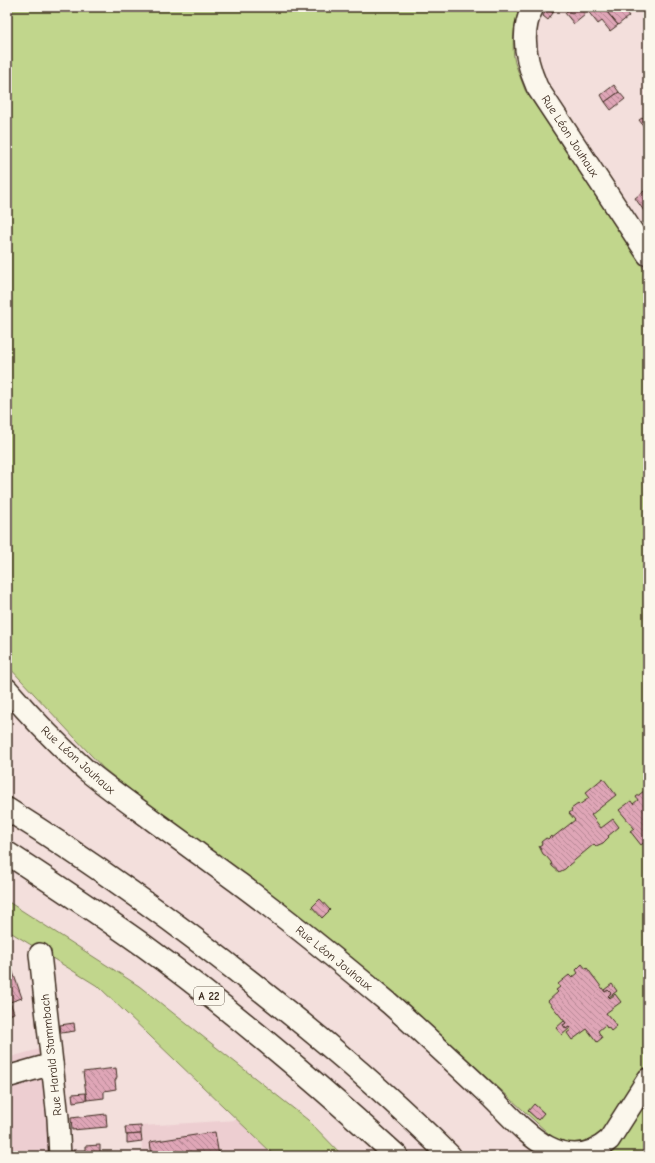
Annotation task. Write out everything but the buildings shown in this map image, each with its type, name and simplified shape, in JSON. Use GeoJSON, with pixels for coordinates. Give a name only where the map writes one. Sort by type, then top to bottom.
{"type":"FeatureCollection","features":[{"type":"Feature","properties":{"kind":"highway"},"geometry":{"type":"LineString","coordinates":[[7,809],[124,886],[235,969],[349,1062],[425,1131],[450,1156]]}},
{"type":"Feature","properties":{"kind":"highway","name":"A 22"},"geometry":{"type":"LineString","coordinates":[[7,853],[126,933],[212,998],[342,1105],[397,1156]]}},
{"type":"Feature","properties":{"kind":"street","name":"Rue Léon Jouhaux"},"geometry":{"type":"LineString","coordinates":[[533,7],[526,25],[525,37],[528,64],[532,75],[542,93],[648,255]]}},
{"type":"Feature","properties":{"kind":"street","name":"Rue Léon Jouhaux"},"geometry":{"type":"LineString","coordinates":[[7,690],[44,731],[87,770],[117,795],[258,898],[360,980],[435,1045],[527,1132],[546,1146],[556,1151],[578,1154],[588,1152],[603,1145],[609,1140],[648,1079]]}},
{"type":"Feature","properties":{"kind":"street","name":"Rue Harald Stammbach"},"geometry":{"type":"LineString","coordinates":[[40,954],[58,1118],[60,1156]]}},
{"type":"Feature","properties":{"kind":"street"},"geometry":{"type":"LineString","coordinates":[[7,1077],[52,1064]]}},
{"type":"Feature","properties":{"kind":"shaded area"},"geometry":{"type":"Polygon","coordinates":[[[50,1046],[60,1156],[7,1156],[7,1058],[50,1046]]]}},
{"type":"Feature","properties":{"kind":"shaded area"},"geometry":{"type":"Polygon","coordinates":[[[238,1120],[275,1156],[142,1156],[141,1126],[238,1120]]]}},
{"type":"Feature","properties":{"kind":"green space"},"geometry":{"type":"Polygon","coordinates":[[[7,7],[520,7],[515,27],[513,50],[515,63],[525,90],[648,275],[648,1156],[573,1156],[439,1033],[103,768],[7,665],[7,7]]]}},
{"type":"Feature","properties":{"kind":"green space"},"geometry":{"type":"Polygon","coordinates":[[[7,901],[139,986],[308,1120],[343,1156],[275,1156],[99,987],[7,930],[7,901]]]}}]}
